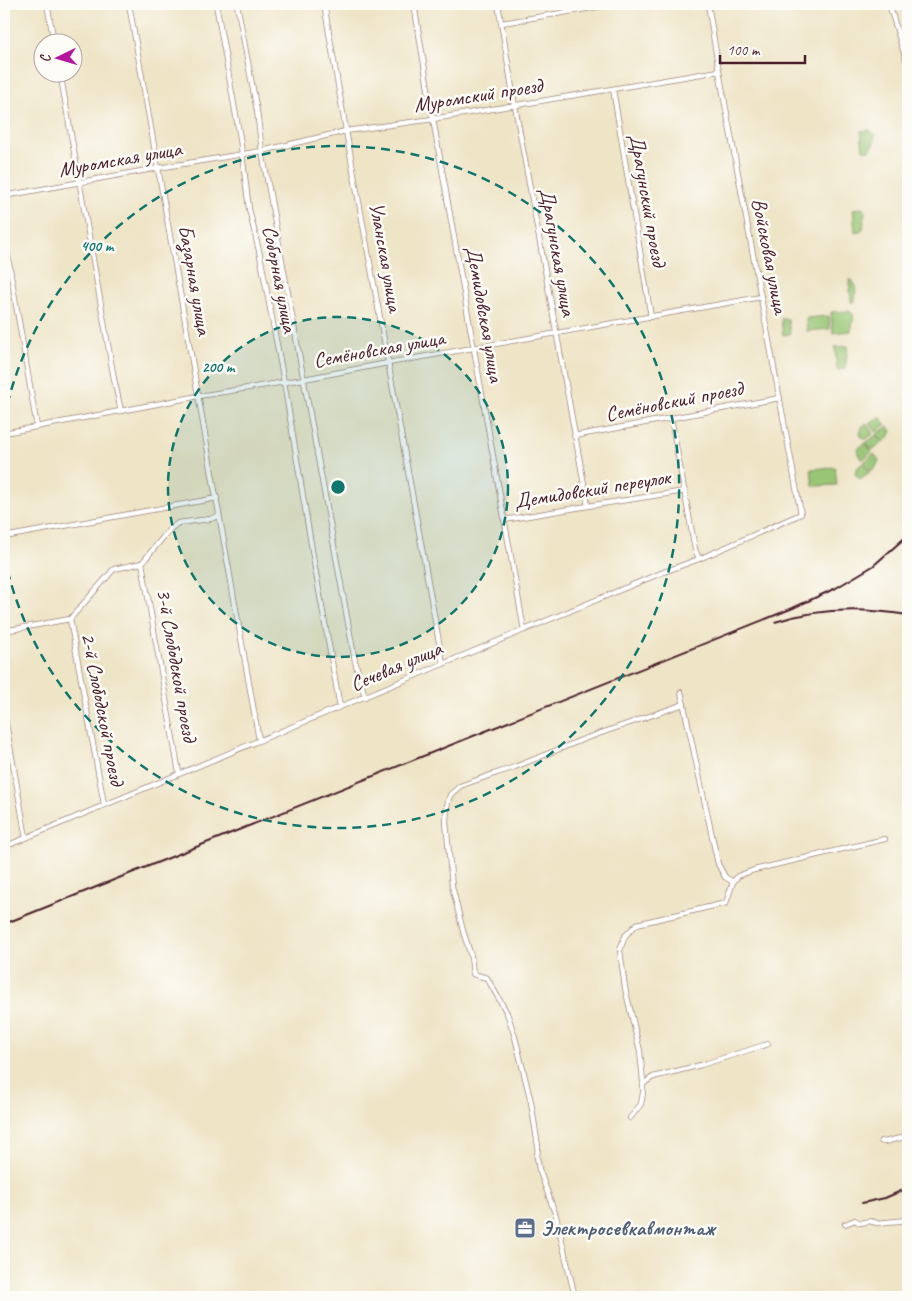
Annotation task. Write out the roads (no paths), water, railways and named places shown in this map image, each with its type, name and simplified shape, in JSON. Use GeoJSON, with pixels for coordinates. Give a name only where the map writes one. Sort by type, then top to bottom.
{"type":"FeatureCollection","features":[{"type":"Feature","properties":{"kind":"street"},"geometry":{"type":"LineString","coordinates":[[47,4],[52,32]]}},
{"type":"Feature","properties":{"kind":"street","name":"Базарная улица"},"geometry":{"type":"LineString","coordinates":[[129,4],[259,740]]}},
{"type":"Feature","properties":{"kind":"street","name":"Соборная улица"},"geometry":{"type":"LineString","coordinates":[[216,4],[242,154],[249,208],[260,255],[284,382],[340,707]]}},
{"type":"Feature","properties":{"kind":"street"},"geometry":{"type":"LineString","coordinates":[[237,4],[355,661],[365,697]]}},
{"type":"Feature","properties":{"kind":"street","name":"Уланская улица"},"geometry":{"type":"LineString","coordinates":[[324,4],[443,664]]}},
{"type":"Feature","properties":{"kind":"street","name":"Демидовская улица"},"geometry":{"type":"LineString","coordinates":[[414,4],[524,630]]}},
{"type":"Feature","properties":{"kind":"street","name":"Драгунская улица"},"geometry":{"type":"LineString","coordinates":[[498,4],[588,506]]}},
{"type":"Feature","properties":{"kind":"street"},"geometry":{"type":"LineString","coordinates":[[502,23],[598,5],[615,4]]}},
{"type":"Feature","properties":{"kind":"street","name":"Войсковая улица"},"geometry":{"type":"LineString","coordinates":[[708,4],[801,514]]}},
{"type":"Feature","properties":{"kind":"street"},"geometry":{"type":"LineString","coordinates":[[889,4],[908,66]]}},
{"type":"Feature","properties":{"kind":"street","name":"Муромский проезд"},"geometry":{"type":"LineString","coordinates":[[242,154],[346,131],[434,120],[719,71]]}},
{"type":"Feature","properties":{"kind":"street"},"geometry":{"type":"LineString","coordinates":[[62,82],[121,411]]}},
{"type":"Feature","properties":{"kind":"street","name":"Драгунский проезд"},"geometry":{"type":"LineString","coordinates":[[613,89],[652,317]]}},
{"type":"Feature","properties":{"kind":"street","name":"Муромская улица"},"geometry":{"type":"LineString","coordinates":[[4,196],[242,154]]}},
{"type":"Feature","properties":{"kind":"street"},"geometry":{"type":"LineString","coordinates":[[4,234],[38,427]]}},
{"type":"Feature","properties":{"kind":"street","name":"Семёновская улица"},"geometry":{"type":"LineString","coordinates":[[4,433],[199,396],[761,297]]}},
{"type":"Feature","properties":{"kind":"street","name":"Семёновский проезд"},"geometry":{"type":"LineString","coordinates":[[574,436],[780,398]]}},
{"type":"Feature","properties":{"kind":"street"},"geometry":{"type":"LineString","coordinates":[[670,418],[695,549],[699,559]]}},
{"type":"Feature","properties":{"kind":"street","name":"Демидовский переулок"},"geometry":{"type":"LineString","coordinates":[[504,520],[685,491]]}},
{"type":"Feature","properties":{"kind":"street"},"geometry":{"type":"LineString","coordinates":[[4,537],[217,498]]}},
{"type":"Feature","properties":{"kind":"street","name":"Сечевая улица"},"geometry":{"type":"LineString","coordinates":[[4,846],[660,573],[699,559],[801,514]]}},
{"type":"Feature","properties":{"kind":"street"},"geometry":{"type":"LineString","coordinates":[[4,632],[70,619],[114,569],[142,563],[178,523],[219,516]]}},
{"type":"Feature","properties":{"kind":"street","name":"3-й Слободской проезд"},"geometry":{"type":"LineString","coordinates":[[142,563],[179,774]]}},
{"type":"Feature","properties":{"kind":"street","name":"2-й Слободской проезд"},"geometry":{"type":"LineString","coordinates":[[70,619],[104,804]]}},
{"type":"Feature","properties":{"kind":"street"},"geometry":{"type":"LineString","coordinates":[[681,692],[718,864],[725,877],[733,882]]}},
{"type":"Feature","properties":{"kind":"street"},"geometry":{"type":"LineString","coordinates":[[575,1297],[556,1216],[536,1157],[538,1146],[531,1102],[516,1037],[507,1013],[487,978],[473,974],[471,956],[452,886],[446,822],[447,806],[450,795],[460,786],[515,767],[584,739],[684,704]]}},
{"type":"Feature","properties":{"kind":"street"},"geometry":{"type":"LineString","coordinates":[[4,712],[26,838]]}},
{"type":"Feature","properties":{"kind":"street"},"geometry":{"type":"LineString","coordinates":[[630,1118],[641,1104],[644,1084],[640,1052],[625,988],[620,950],[625,936],[637,924],[726,903],[733,882],[738,876],[754,870],[884,839]]}},
{"type":"Feature","properties":{"kind":"street"},"geometry":{"type":"LineString","coordinates":[[644,1084],[653,1077],[701,1065],[768,1044]]}},
{"type":"Feature","properties":{"kind":"street"},"geometry":{"type":"LineString","coordinates":[[881,1141],[905,1137],[908,1139]]}},
{"type":"Feature","properties":{"kind":"street"},"geometry":{"type":"LineString","coordinates":[[845,1224],[855,1220],[860,1223],[870,1221],[877,1223],[908,1220]]}},
{"type":"Feature","properties":{"kind":"railway"},"geometry":{"type":"LineString","coordinates":[[4,924],[793,608],[836,588],[873,566],[908,535]]}},
{"type":"Feature","properties":{"kind":"railway"},"geometry":{"type":"LineString","coordinates":[[775,622],[807,614],[858,610],[908,615]]}},
{"type":"Feature","properties":{"kind":"railway"},"geometry":{"type":"LineString","coordinates":[[862,1203],[885,1198],[908,1188]]}},
{"type":"Feature","properties":{"kind":"place","name":"Электросевкавмонтаж"},"geometry":{"type":"Point","coordinates":[525,1228]}}]}
